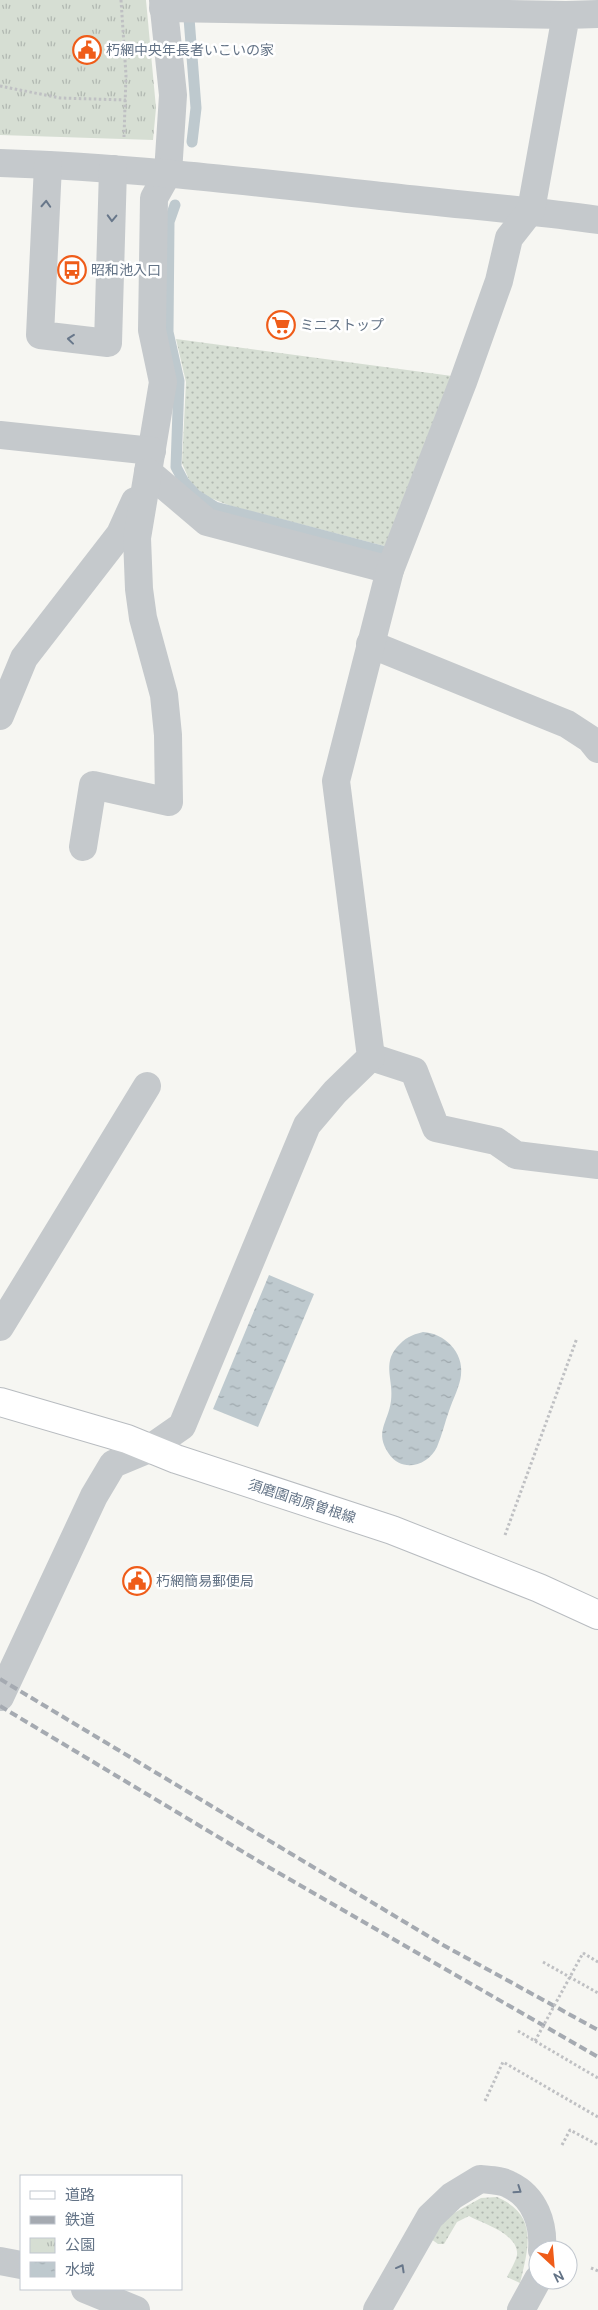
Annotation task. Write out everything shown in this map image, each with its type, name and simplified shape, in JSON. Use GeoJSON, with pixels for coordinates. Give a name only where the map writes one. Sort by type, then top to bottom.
{"type":"FeatureCollection","features":[{"type":"Feature","properties":{"kind":"main road","name":"須磨園南原曽根線"},"geometry":{"type":"LineString","coordinates":[[0,1402],[127,1439],[149,1449],[392,1530],[539,1588],[598,1615]]}},
{"type":"Feature","properties":{"kind":"street"},"geometry":{"type":"LineString","coordinates":[[83,847],[93,785],[176,808],[164,695],[143,618],[137,538],[163,382],[152,330],[154,198],[168,172],[173,95],[163,4],[566,15],[598,14]]}},
{"type":"Feature","properties":{"kind":"street"},"geometry":{"type":"LineString","coordinates":[[372,1057],[336,781],[390,570],[489,309],[499,281],[509,238],[531,210],[566,15]]}},
{"type":"Feature","properties":{"kind":"street"},"geometry":{"type":"LineString","coordinates":[[0,164],[168,172],[439,202],[531,210],[598,220]]}},
{"type":"Feature","properties":{"kind":"street"},"geometry":{"type":"LineString","coordinates":[[48,165],[40,336],[108,343],[114,169]]}},
{"type":"Feature","properties":{"kind":"street"},"geometry":{"type":"LineString","coordinates":[[0,435],[150,462],[207,522],[390,570]]}},
{"type":"Feature","properties":{"kind":"street"},"geometry":{"type":"LineString","coordinates":[[0,716],[24,658],[120,534],[150,462]]}},
{"type":"Feature","properties":{"kind":"street"},"geometry":{"type":"LineString","coordinates":[[370,644],[567,724],[590,739],[598,748]]}},
{"type":"Feature","properties":{"kind":"street"},"geometry":{"type":"LineString","coordinates":[[372,1057],[414,1071],[436,1128],[496,1141],[516,1155],[598,1165]]}},
{"type":"Feature","properties":{"kind":"street"},"geometry":{"type":"LineString","coordinates":[[0,1697],[94,1496],[113,1464],[149,1449],[182,1426],[307,1125],[335,1092],[372,1057]]}},
{"type":"Feature","properties":{"kind":"street"},"geometry":{"type":"LineString","coordinates":[[0,1327],[147,1086]]}},
{"type":"Feature","properties":{"kind":"street"},"geometry":{"type":"LineString","coordinates":[[377,2310],[430,2217],[452,2196],[480,2179],[509,2184],[526,2196],[538,2213],[541,2240]]}},
{"type":"Feature","properties":{"kind":"street"},"geometry":{"type":"LineString","coordinates":[[0,2261],[20,2265]]}},
{"type":"Feature","properties":{"kind":"street"},"geometry":{"type":"LineString","coordinates":[[87,2290],[136,2310]]}},
{"type":"Feature","properties":{"kind":"street"},"geometry":{"type":"LineString","coordinates":[[521,2310],[532,2290]]}},
{"type":"Feature","properties":{"kind":"path"},"geometry":{"type":"LineString","coordinates":[[122,0],[126,100],[124,140]]}},
{"type":"Feature","properties":{"kind":"path"},"geometry":{"type":"LineString","coordinates":[[0,86],[60,98],[126,100]]}},
{"type":"Feature","properties":{"kind":"path"},"geometry":{"type":"LineString","coordinates":[[505,1535],[577,1338]]}},
{"type":"Feature","properties":{"kind":"path"},"geometry":{"type":"LineString","coordinates":[[535,2041],[582,1953],[598,1962]]}},
{"type":"Feature","properties":{"kind":"path"},"geometry":{"type":"LineString","coordinates":[[543,1962],[598,1993]]}},
{"type":"Feature","properties":{"kind":"path"},"geometry":{"type":"LineString","coordinates":[[518,2031],[598,2078]]}},
{"type":"Feature","properties":{"kind":"path"},"geometry":{"type":"LineString","coordinates":[[485,2100],[503,2062],[598,2117]]}},
{"type":"Feature","properties":{"kind":"path"},"geometry":{"type":"LineString","coordinates":[[562,2145],[570,2130],[598,2145]]}},
{"type":"Feature","properties":{"kind":"path"},"geometry":{"type":"LineString","coordinates":[[591,2268],[598,2271]]}},
{"type":"Feature","properties":{"kind":"green space"},"geometry":{"type":"Polygon","coordinates":[[[0,0],[146,0],[156,108],[153,140],[0,135],[0,0]]]}},
{"type":"Feature","properties":{"kind":"green space"},"geometry":{"type":"Polygon","coordinates":[[[176,339],[452,376],[388,547],[231,506],[205,496],[190,482],[182,463],[186,382],[176,339]]]}},
{"type":"Feature","properties":{"kind":"green space"},"geometry":{"type":"Polygon","coordinates":[[[497,2197],[510,2204],[525,2222],[527,2244],[520,2283],[507,2277],[517,2255],[516,2248],[507,2236],[491,2226],[469,2216],[457,2222],[444,2244],[438,2244],[431,2239],[445,2218],[481,2198],[497,2197]]]}},
{"type":"Feature","properties":{"kind":"water"},"geometry":{"type":"Polygon","coordinates":[[[269,1275],[314,1294],[258,1427],[213,1409],[269,1275]]]}},
{"type":"Feature","properties":{"kind":"water"},"geometry":{"type":"Polygon","coordinates":[[[423,1332],[438,1336],[451,1345],[459,1359],[461,1375],[458,1388],[433,1454],[421,1463],[408,1465],[394,1460],[383,1440],[382,1433],[392,1394],[389,1366],[393,1353],[400,1344],[408,1337],[423,1332]]]}},
{"type":"Feature","properties":{"kind":"waterway"},"geometry":{"type":"LineString","coordinates":[[189,18],[196,108],[192,142]]}},
{"type":"Feature","properties":{"kind":"waterway"},"geometry":{"type":"LineString","coordinates":[[175,205],[169,222],[168,332],[179,381],[176,467],[184,482],[196,495],[215,507],[382,551]]}},
{"type":"Feature","properties":{"kind":"railway"},"geometry":{"type":"LineString","coordinates":[[0,1679],[443,1945],[598,2030]]}},
{"type":"Feature","properties":{"kind":"railway"},"geometry":{"type":"LineString","coordinates":[[0,1706],[270,1868],[598,2057]]}},
{"type":"Feature","properties":{"kind":"place","name":"朽網中央年長者いこいの家"},"geometry":{"type":"Point","coordinates":[87,50]}},
{"type":"Feature","properties":{"kind":"place","name":"昭和池入口"},"geometry":{"type":"Point","coordinates":[72,270]}},
{"type":"Feature","properties":{"kind":"place","name":"ミニストップ"},"geometry":{"type":"Point","coordinates":[281,325]}},
{"type":"Feature","properties":{"kind":"place","name":"朽網簡易郵便局"},"geometry":{"type":"Point","coordinates":[137,1581]}}]}
